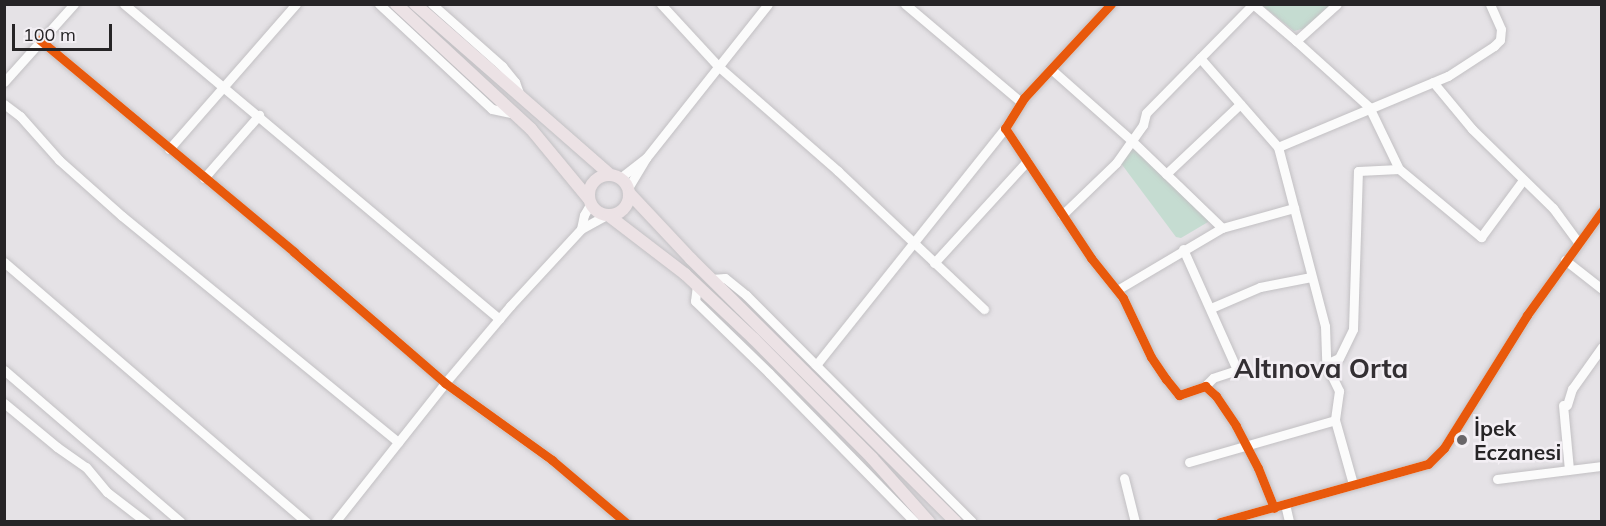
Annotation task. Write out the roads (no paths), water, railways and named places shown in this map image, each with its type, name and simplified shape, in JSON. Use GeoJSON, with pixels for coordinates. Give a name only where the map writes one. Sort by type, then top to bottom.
{"type":"FeatureCollection","features":[{"type":"Feature","properties":{"kind":"main road"},"geometry":{"type":"LineString","coordinates":[[396,4],[531,129],[597,211],[607,215],[698,285],[872,458],[929,522]]}},
{"type":"Feature","properties":{"kind":"main road"},"geometry":{"type":"LineString","coordinates":[[415,4],[520,98],[622,184],[711,279],[956,522]]}},
{"type":"Feature","properties":{"kind":"main road"},"geometry":{"type":"LineString","coordinates":[[590,201],[594,182],[622,184]]}},
{"type":"Feature","properties":{"kind":"main road"},"geometry":{"type":"LineString","coordinates":[[607,215],[621,212],[622,184]]}},
{"type":"Feature","properties":{"kind":"street"},"geometry":{"type":"LineString","coordinates":[[4,82],[74,4]]}},
{"type":"Feature","properties":{"kind":"street"},"geometry":{"type":"LineString","coordinates":[[124,4],[259,115],[499,319]]}},
{"type":"Feature","properties":{"kind":"street"},"geometry":{"type":"LineString","coordinates":[[169,149],[296,4]]}},
{"type":"Feature","properties":{"kind":"street"},"geometry":{"type":"LineString","coordinates":[[379,4],[492,109],[515,114]]}},
{"type":"Feature","properties":{"kind":"street"},"geometry":{"type":"LineString","coordinates":[[432,4],[502,66],[515,82],[520,98]]}},
{"type":"Feature","properties":{"kind":"street"},"geometry":{"type":"LineString","coordinates":[[661,4],[718,66],[838,171],[984,309]]}},
{"type":"Feature","properties":{"kind":"street"},"geometry":{"type":"LineString","coordinates":[[622,184],[646,158],[768,4]]}},
{"type":"Feature","properties":{"kind":"street"},"geometry":{"type":"LineString","coordinates":[[905,4],[1022,102]]}},
{"type":"Feature","properties":{"kind":"street"},"geometry":{"type":"LineString","coordinates":[[816,365],[1005,128],[1022,102],[1111,4]]}},
{"type":"Feature","properties":{"kind":"street"},"geometry":{"type":"LineString","coordinates":[[1062,215],[1116,163],[1143,125],[1146,113],[1253,4],[1369,107],[1399,169],[1481,237],[1523,180]]}},
{"type":"Feature","properties":{"kind":"street"},"geometry":{"type":"LineString","coordinates":[[1296,41],[1337,4]]}},
{"type":"Feature","properties":{"kind":"street"},"geometry":{"type":"LineString","coordinates":[[1278,147],[1369,107],[1448,76],[1497,43],[1502,30],[1490,4]]}},
{"type":"Feature","properties":{"kind":"street"},"geometry":{"type":"LineString","coordinates":[[40,40],[294,252],[445,383],[552,460],[625,522]]}},
{"type":"Feature","properties":{"kind":"street"},"geometry":{"type":"LineString","coordinates":[[1200,58],[1278,147],[1325,326],[1326,364],[1339,391],[1335,420],[1353,484]]}},
{"type":"Feature","properties":{"kind":"street"},"geometry":{"type":"LineString","coordinates":[[1052,69],[1132,141],[1222,228]]}},
{"type":"Feature","properties":{"kind":"street"},"geometry":{"type":"LineString","coordinates":[[1433,82],[1457,112],[1553,208],[1578,242]]}},
{"type":"Feature","properties":{"kind":"street"},"geometry":{"type":"LineString","coordinates":[[4,104],[20,116],[59,159],[122,216],[398,442]]}},
{"type":"Feature","properties":{"kind":"street"},"geometry":{"type":"LineString","coordinates":[[1166,174],[1240,104]]}},
{"type":"Feature","properties":{"kind":"street"},"geometry":{"type":"LineString","coordinates":[[204,178],[259,115]]}},
{"type":"Feature","properties":{"kind":"street"},"geometry":{"type":"LineString","coordinates":[[1005,128],[1062,215],[1117,290],[1151,357],[1179,395],[1205,386],[1213,378],[1237,370],[1183,249]]}},
{"type":"Feature","properties":{"kind":"street"},"geometry":{"type":"LineString","coordinates":[[934,263],[1027,161]]}},
{"type":"Feature","properties":{"kind":"street"},"geometry":{"type":"LineString","coordinates":[[1326,364],[1339,358],[1353,329],[1359,171],[1399,169]]}},
{"type":"Feature","properties":{"kind":"street"},"geometry":{"type":"LineString","coordinates":[[581,229],[590,201]]}},
{"type":"Feature","properties":{"kind":"street"},"geometry":{"type":"LineString","coordinates":[[1117,290],[1222,228],[1294,208]]}},
{"type":"Feature","properties":{"kind":"street"},"geometry":{"type":"LineString","coordinates":[[1220,522],[1428,464],[1444,448],[1527,315],[1602,211]]}},
{"type":"Feature","properties":{"kind":"street"},"geometry":{"type":"LineString","coordinates":[[335,522],[499,319],[581,229],[607,215]]}},
{"type":"Feature","properties":{"kind":"street"},"geometry":{"type":"LineString","coordinates":[[1565,260],[1602,289]]}},
{"type":"Feature","properties":{"kind":"street"},"geometry":{"type":"LineString","coordinates":[[4,262],[306,522]]}},
{"type":"Feature","properties":{"kind":"street"},"geometry":{"type":"LineString","coordinates":[[1211,308],[1260,287],[1311,277]]}},
{"type":"Feature","properties":{"kind":"street"},"geometry":{"type":"LineString","coordinates":[[711,279],[725,278],[816,365],[972,522]]}},
{"type":"Feature","properties":{"kind":"street"},"geometry":{"type":"LineString","coordinates":[[698,285],[694,302],[770,373],[915,522]]}},
{"type":"Feature","properties":{"kind":"street"},"geometry":{"type":"LineString","coordinates":[[1569,470],[1565,405],[1572,389],[1602,347]]}},
{"type":"Feature","properties":{"kind":"street"},"geometry":{"type":"LineString","coordinates":[[4,370],[181,522]]}},
{"type":"Feature","properties":{"kind":"street"},"geometry":{"type":"LineString","coordinates":[[1205,386],[1216,396],[1247,447],[1274,508]]}},
{"type":"Feature","properties":{"kind":"street"},"geometry":{"type":"LineString","coordinates":[[4,403],[57,447],[86,467],[107,492],[146,522]]}},
{"type":"Feature","properties":{"kind":"street"},"geometry":{"type":"LineString","coordinates":[[1189,462],[1335,420]]}},
{"type":"Feature","properties":{"kind":"street"},"geometry":{"type":"LineString","coordinates":[[1497,479],[1602,466]]}},
{"type":"Feature","properties":{"kind":"street"},"geometry":{"type":"LineString","coordinates":[[1124,478],[1135,522]]}},
{"type":"Feature","properties":{"kind":"street"},"geometry":{"type":"LineString","coordinates":[[1285,504],[1288,522]]}},
{"type":"Feature","properties":{"kind":"place","name":"İpek Eczanesi"},"geometry":{"type":"Point","coordinates":[1462,440]}},
{"type":"Feature","properties":{"kind":"district","name":"Altınova Orta"},"geometry":{"type":"Point","coordinates":[1321,369]}}]}
